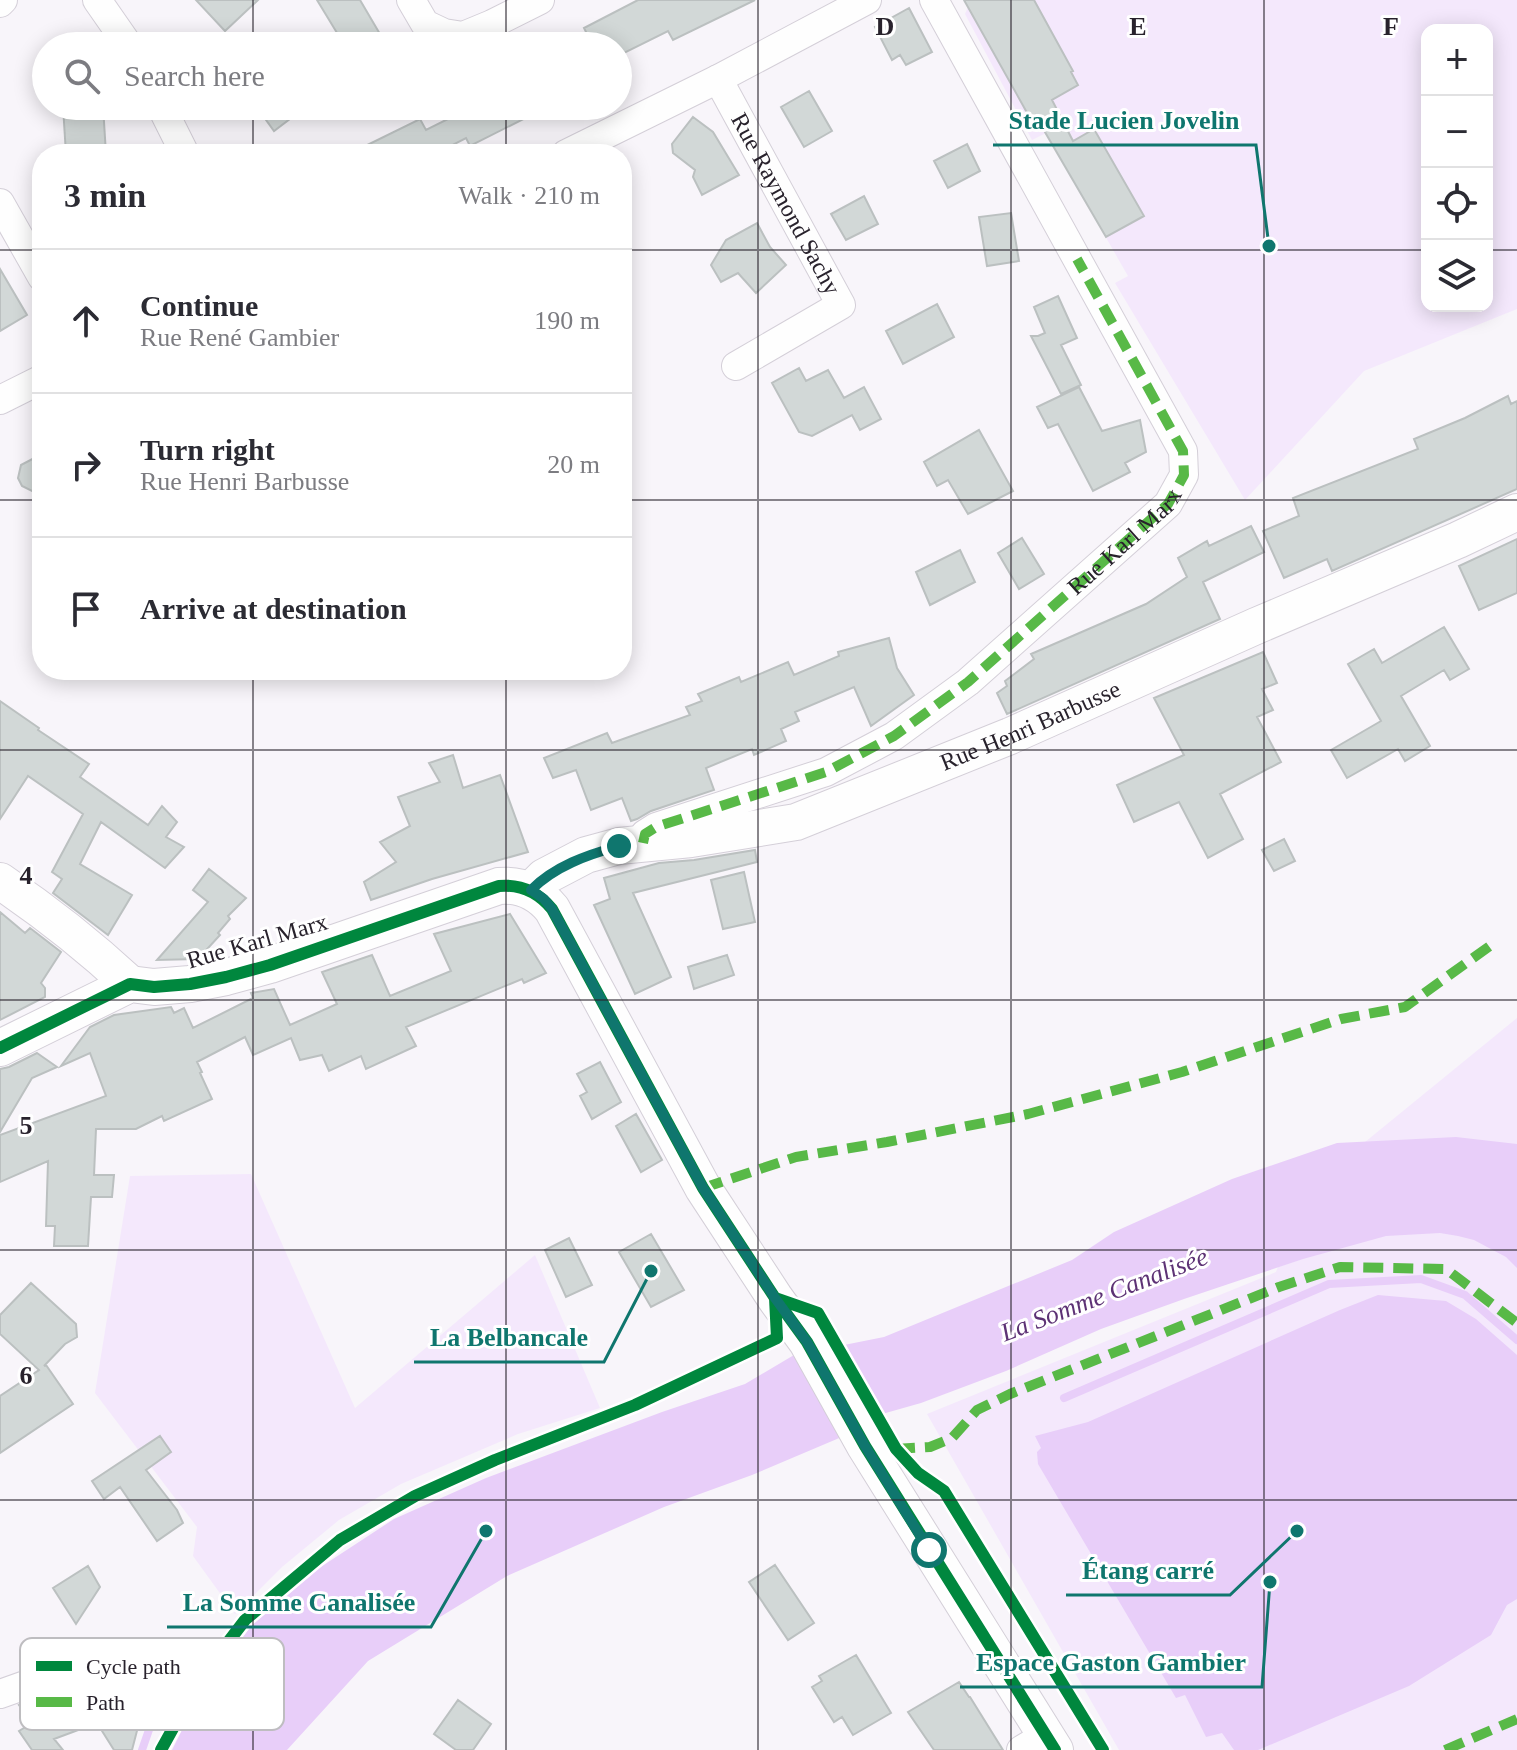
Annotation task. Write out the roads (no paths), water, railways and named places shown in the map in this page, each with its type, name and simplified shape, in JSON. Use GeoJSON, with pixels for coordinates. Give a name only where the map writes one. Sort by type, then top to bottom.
{"type":"FeatureCollection","features":[{"type":"Feature","properties":{"kind":"street"},"geometry":{"type":"LineString","coordinates":[[97,0],[119,32]]}},
{"type":"Feature","properties":{"kind":"street"},"geometry":{"type":"LineString","coordinates":[[411,0],[425,24],[442,32]]}},
{"type":"Feature","properties":{"kind":"street"},"geometry":{"type":"LineString","coordinates":[[473,32],[540,0]]}},
{"type":"Feature","properties":{"kind":"street"},"geometry":{"type":"LineString","coordinates":[[586,144],[867,0]]}},
{"type":"Feature","properties":{"kind":"street","name":"Rue Karl Marx"},"geometry":{"type":"LineString","coordinates":[[643,843],[645,834],[656,827],[826,772],[894,736],[968,682],[1168,504],[1184,475],[1183,451],[934,0]]}},
{"type":"Feature","properties":{"kind":"street","name":"Rue Raymond Sachy"},"geometry":{"type":"LineString","coordinates":[[718,79],[841,305],[736,366]]}},
{"type":"Feature","properties":{"kind":"street"},"geometry":{"type":"LineString","coordinates":[[168,120],[180,144]]}},
{"type":"Feature","properties":{"kind":"street"},"geometry":{"type":"LineString","coordinates":[[0,203],[32,259]]}},
{"type":"Feature","properties":{"kind":"street"},"geometry":{"type":"LineString","coordinates":[[0,400],[32,384]]}},
{"type":"Feature","properties":{"kind":"street","name":"Rue Henri Barbusse"},"geometry":{"type":"LineString","coordinates":[[531,890],[544,877],[586,855],[619,846],[691,839],[796,822],[1010,736],[1517,512]]}},
{"type":"Feature","properties":{"kind":"street"},"geometry":{"type":"LineString","coordinates":[[0,881],[32,902],[130,984]]}},
{"type":"Feature","properties":{"kind":"street","name":"Rue Karl Marx"},"geometry":{"type":"LineString","coordinates":[[0,1048],[130,984],[154,987],[226,977],[270,965],[499,886],[511,885],[531,890]]}},
{"type":"Feature","properties":{"kind":"street"},"geometry":{"type":"LineString","coordinates":[[531,890],[552,909],[703,1188],[807,1342],[1041,1745]]}},
{"type":"Feature","properties":{"kind":"street"},"geometry":{"type":"LineString","coordinates":[[0,1694],[20,1687]]}},
{"type":"Feature","properties":{"kind":"water"},"geometry":{"type":"Polygon","coordinates":[[[1456,1137],[1517,1144],[1517,1268],[1506,1257],[1474,1240],[1458,1236],[1440,1233],[1386,1236],[1303,1259],[1184,1299],[1101,1329],[1006,1371],[921,1403],[868,1418],[844,1436],[752,1475],[664,1507],[507,1576],[368,1661],[287,1750],[172,1750],[182,1730],[284,1730],[284,1638],[242,1638],[251,1626],[310,1574],[394,1519],[486,1478],[745,1384],[794,1355],[884,1337],[1072,1260],[1114,1232],[1232,1179],[1337,1143],[1456,1137]]]}},
{"type":"Feature","properties":{"kind":"water"},"geometry":{"type":"Polygon","coordinates":[[[1378,1295],[1446,1301],[1476,1319],[1517,1355],[1517,1599],[1507,1605],[1491,1635],[1409,1686],[1258,1750],[1234,1750],[1222,1733],[1206,1737],[1185,1695],[1176,1698],[1038,1464],[1037,1452],[1041,1448],[1035,1436],[1088,1422],[1378,1295]]]}},
{"type":"Feature","properties":{"kind":"waterway"},"geometry":{"type":"LineString","coordinates":[[1064,1398],[1329,1284],[1421,1279],[1465,1295],[1517,1340]]}},
{"type":"Feature","properties":{"kind":"waterway"},"geometry":{"type":"LineString","coordinates":[[142,1750],[149,1730]]}},
{"type":"Feature","properties":{"kind":"place","name":"Stade Lucien Jovelin"},"geometry":{"type":"Point","coordinates":[1269,246]}},
{"type":"Feature","properties":{"kind":"place","name":"La Belbancale"},"geometry":{"type":"Point","coordinates":[651,1271]}},
{"type":"Feature","properties":{"kind":"place","name":"La Somme Canalisée"},"geometry":{"type":"Point","coordinates":[486,1531]}},
{"type":"Feature","properties":{"kind":"place","name":"Étang carré"},"geometry":{"type":"Point","coordinates":[1297,1531]}},
{"type":"Feature","properties":{"kind":"place","name":"Espace Gaston Gambier"},"geometry":{"type":"Point","coordinates":[1270,1582]}}]}
